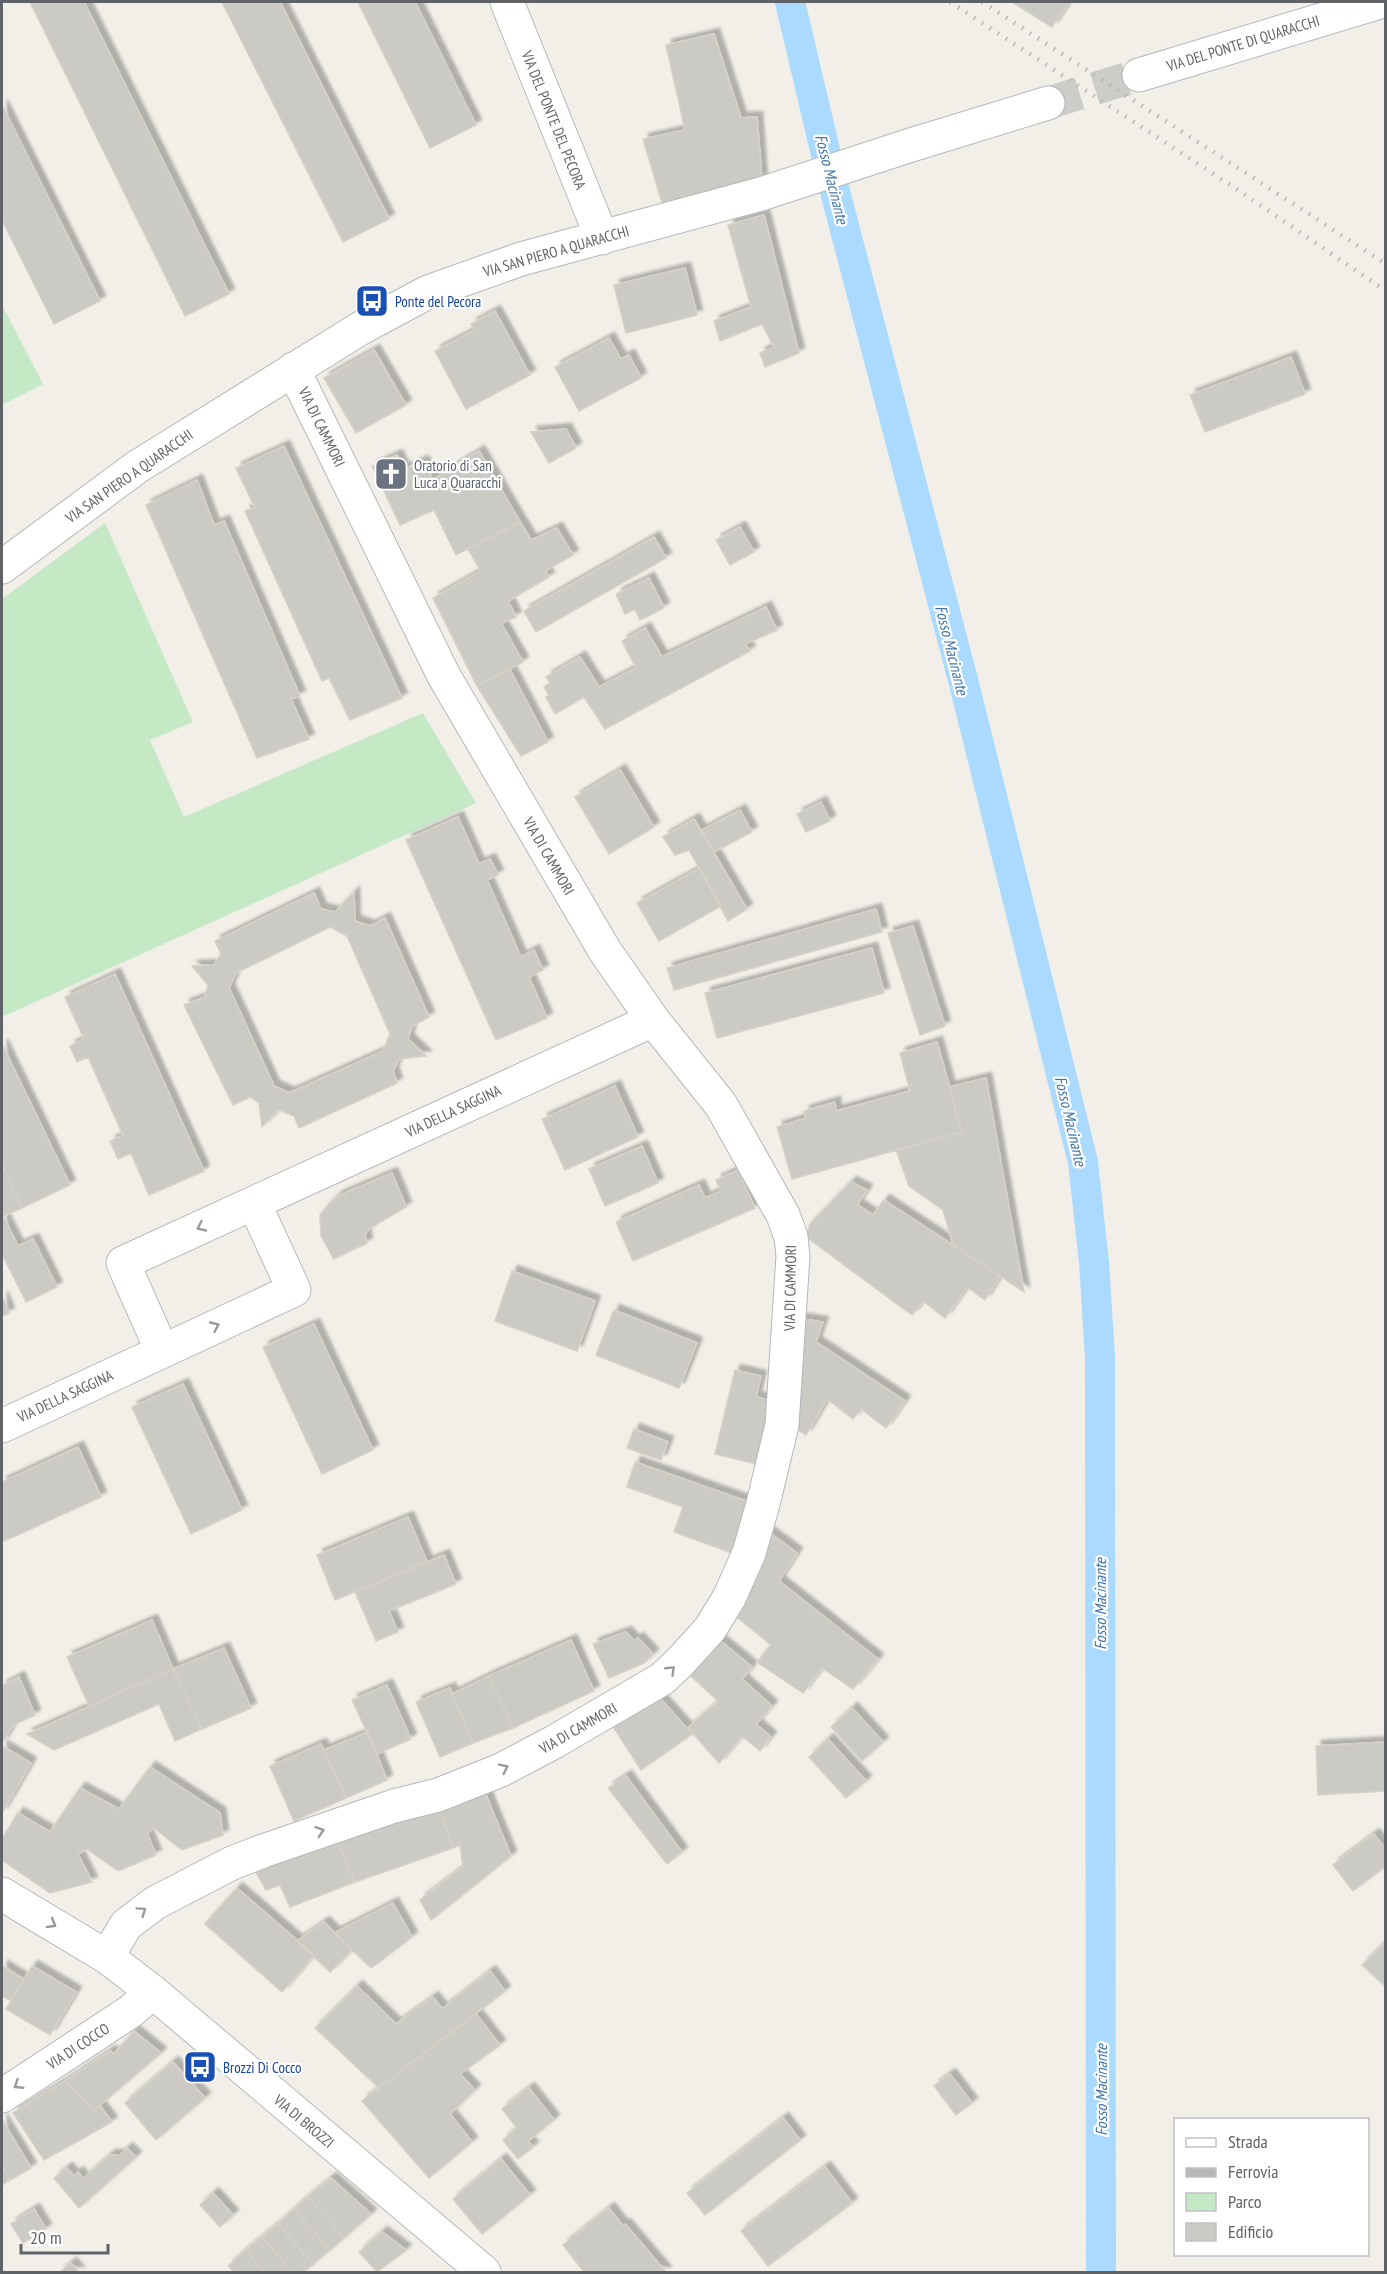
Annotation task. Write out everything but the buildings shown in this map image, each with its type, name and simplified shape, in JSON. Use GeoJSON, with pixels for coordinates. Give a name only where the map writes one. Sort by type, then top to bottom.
{"type":"FeatureCollection","features":[{"type":"Feature","properties":{"kind":"street","name":"VIA DEL PONTE DEL PECORA"},"geometry":{"type":"LineString","coordinates":[[507,2],[602,238]]}},
{"type":"Feature","properties":{"kind":"street","name":"VIA DEL PONTE DI QUARACCHI"},"geometry":{"type":"LineString","coordinates":[[1139,75],[1380,2]]}},
{"type":"Feature","properties":{"kind":"street","name":"VIA SAN PIERO A QUARACCHI"},"geometry":{"type":"LineString","coordinates":[[2,567],[137,467],[361,328],[428,292],[510,262],[761,194],[1048,103]]}},
{"type":"Feature","properties":{"kind":"street","name":"VIA DI CAMMORI"},"geometry":{"type":"LineString","coordinates":[[107,1956],[126,1925],[137,1914],[232,1863],[394,1806],[438,1795],[501,1770],[662,1679],[710,1629],[729,1598],[749,1553],[779,1444],[787,1365],[792,1246],[783,1215],[721,1105],[653,1020],[605,951],[444,676],[293,369]]}},
{"type":"Feature","properties":{"kind":"street","name":"VIA DELLA SAGGINA"},"geometry":{"type":"LineString","coordinates":[[162,1351],[123,1263],[653,1020]]}},
{"type":"Feature","properties":{"kind":"street","name":"VIA DELLA SAGGINA"},"geometry":{"type":"LineString","coordinates":[[2,1426],[294,1290],[254,1203]]}},
{"type":"Feature","properties":{"kind":"street","name":"VIA DI BROZZI"},"geometry":{"type":"LineString","coordinates":[[2,1894],[107,1956],[153,1992],[484,2272]]}},
{"type":"Feature","properties":{"kind":"street","name":"VIA DI COCCO"},"geometry":{"type":"LineString","coordinates":[[2,2096],[131,2011],[153,1992]]}},
{"type":"Feature","properties":{"kind":"green space"},"geometry":{"type":"Polygon","coordinates":[[[2,305],[43,384],[2,405],[2,305]]]}},
{"type":"Feature","properties":{"kind":"green space"},"geometry":{"type":"Polygon","coordinates":[[[105,523],[193,722],[150,740],[184,817],[423,713],[476,803],[2,1017],[2,599],[105,523]]]}},
{"type":"Feature","properties":{"kind":"waterway","name":"Fosso Macinante"},"geometry":{"type":"LineString","coordinates":[[790,2],[833,184],[963,680],[1083,1162],[1094,1263],[1100,1357],[1101,2272]]}},
{"type":"Feature","properties":{"kind":"tunnel"},"geometry":{"type":"LineString","coordinates":[[1048,103],[1139,75]]}},
{"type":"Feature","properties":{"kind":"railway"},"geometry":{"type":"LineString","coordinates":[[950,2],[1235,188],[1386,291]]}},
{"type":"Feature","properties":{"kind":"railway"},"geometry":{"type":"LineString","coordinates":[[982,2],[1386,264]]}},
{"type":"Feature","properties":{"kind":"place","name":"Ponte del Pecora"},"geometry":{"type":"Point","coordinates":[372,301]}},
{"type":"Feature","properties":{"kind":"place","name":"Oratorio di San Luca a Quaracchi"},"geometry":{"type":"Point","coordinates":[391,474]}},
{"type":"Feature","properties":{"kind":"place","name":"Brozzi Di Cocco"},"geometry":{"type":"Point","coordinates":[200,2067]}}]}
